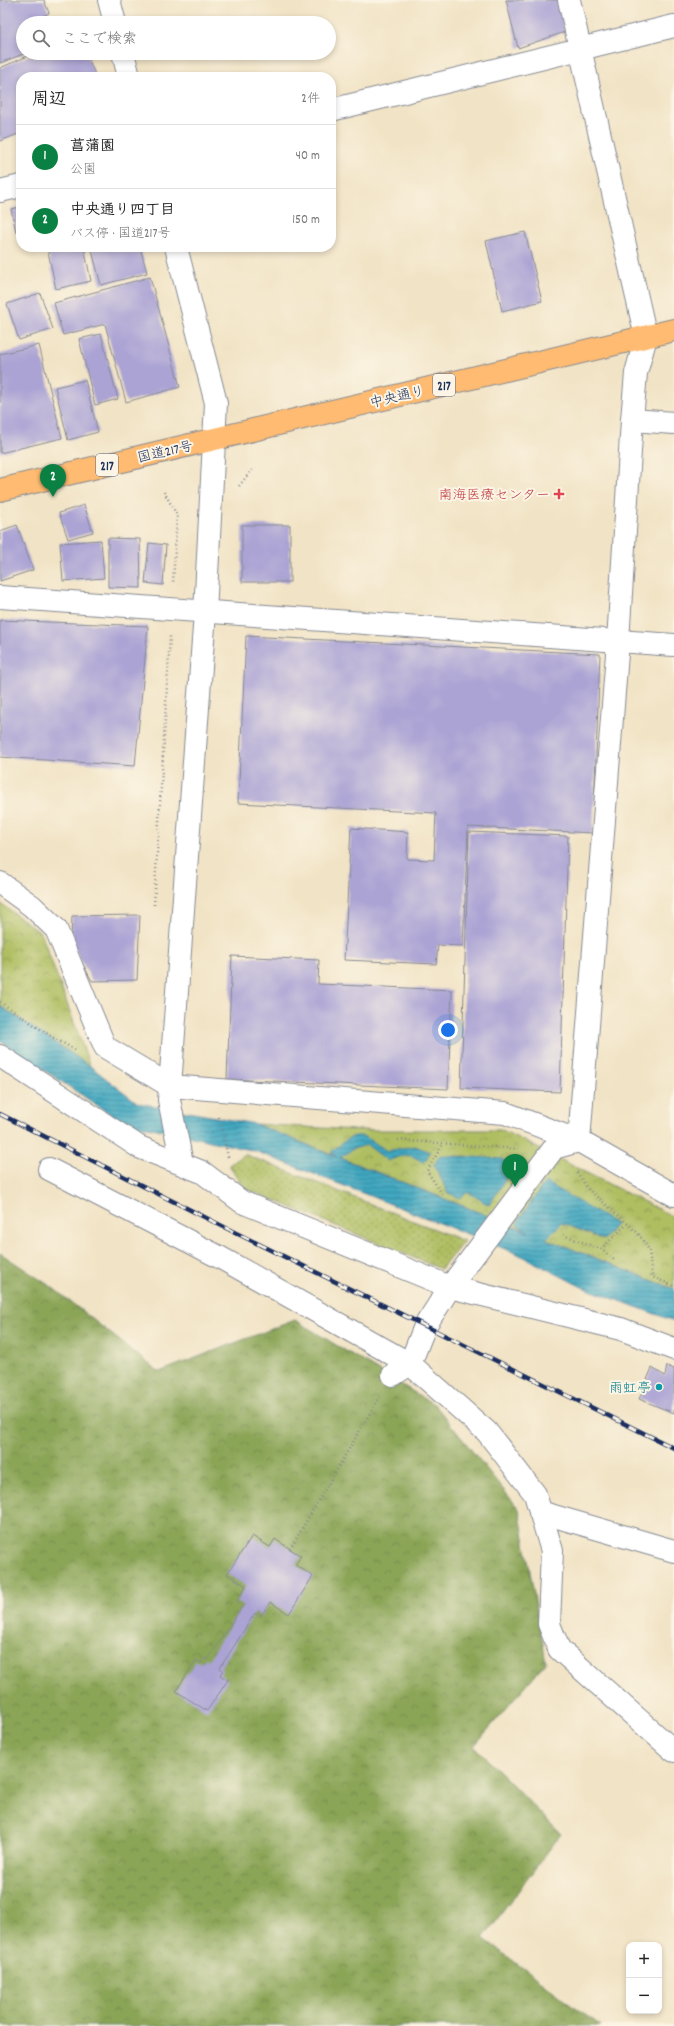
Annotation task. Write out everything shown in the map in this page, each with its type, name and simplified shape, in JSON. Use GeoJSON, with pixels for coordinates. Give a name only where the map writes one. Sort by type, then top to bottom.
{"type":"FeatureCollection","features":[{"type":"Feature","properties":{"kind":"highway","name":"中央通り"},"geometry":{"type":"LineString","coordinates":[[213,440],[674,330]]}},
{"type":"Feature","properties":{"kind":"highway","name":"国道217号"},"geometry":{"type":"LineString","coordinates":[[0,490],[213,440]]}},
{"type":"Feature","properties":{"kind":"street"},"geometry":{"type":"LineString","coordinates":[[109,0],[113,16]]}},
{"type":"Feature","properties":{"kind":"street"},"geometry":{"type":"LineString","coordinates":[[569,0],[646,337],[636,373],[632,420],[618,641],[579,1141]]}},
{"type":"Feature","properties":{"kind":"street"},"geometry":{"type":"LineString","coordinates":[[336,109],[674,26]]}},
{"type":"Feature","properties":{"kind":"street"},"geometry":{"type":"LineString","coordinates":[[125,60],[128,72]]}},
{"type":"Feature","properties":{"kind":"street"},"geometry":{"type":"LineString","coordinates":[[0,191],[16,187]]}},
{"type":"Feature","properties":{"kind":"street"},"geometry":{"type":"LineString","coordinates":[[177,252],[216,403],[205,613],[170,1093],[182,1163]]}},
{"type":"Feature","properties":{"kind":"street"},"geometry":{"type":"LineString","coordinates":[[632,420],[674,423]]}},
{"type":"Feature","properties":{"kind":"street"},"geometry":{"type":"LineString","coordinates":[[0,597],[205,613],[674,645]]}},
{"type":"Feature","properties":{"kind":"street"},"geometry":{"type":"LineString","coordinates":[[0,883],[32,906],[56,929],[105,1047],[170,1093],[505,1114],[579,1141],[674,1195]]}},
{"type":"Feature","properties":{"kind":"street"},"geometry":{"type":"LineString","coordinates":[[0,1056],[139,1147],[202,1172],[242,1202],[450,1287],[621,1329],[674,1349]]}},
{"type":"Feature","properties":{"kind":"street"},"geometry":{"type":"LineString","coordinates":[[401,1369],[425,1326],[450,1287],[554,1148],[579,1141]]}},
{"type":"Feature","properties":{"kind":"street"},"geometry":{"type":"LineString","coordinates":[[49,1169],[221,1258],[401,1369],[487,1432],[535,1494],[552,1551],[549,1624],[559,1649],[674,1750]]}},
{"type":"Feature","properties":{"kind":"street"},"geometry":{"type":"LineString","coordinates":[[540,1512],[674,1551]]}},
{"type":"Feature","properties":{"kind":"path"},"geometry":{"type":"LineString","coordinates":[[154,909],[177,515],[164,492]]}},
{"type":"Feature","properties":{"kind":"path"},"geometry":{"type":"LineString","coordinates":[[0,1002],[52,1037],[78,1051]]}},
{"type":"Feature","properties":{"kind":"path"},"geometry":{"type":"LineString","coordinates":[[218,1114],[228,1156]]}},
{"type":"Feature","properties":{"kind":"path"},"geometry":{"type":"LineString","coordinates":[[398,1140],[522,1149]]}},
{"type":"Feature","properties":{"kind":"path"},"geometry":{"type":"LineString","coordinates":[[442,1194],[427,1171],[443,1144]]}},
{"type":"Feature","properties":{"kind":"path"},"geometry":{"type":"LineString","coordinates":[[574,1168],[587,1188],[638,1233],[648,1250],[652,1277],[674,1286]]}},
{"type":"Feature","properties":{"kind":"path"},"geometry":{"type":"LineString","coordinates":[[601,1250],[627,1224]]}},
{"type":"Feature","properties":{"kind":"path"},"geometry":{"type":"LineString","coordinates":[[563,1235],[601,1250],[614,1260]]}},
{"type":"Feature","properties":{"kind":"path"},"geometry":{"type":"LineString","coordinates":[[290,1549],[401,1369]]}},
{"type":"Feature","properties":{"kind":"green space"},"geometry":{"type":"Polygon","coordinates":[[[0,903],[41,933],[90,1066],[0,1006],[0,903]]]}},
{"type":"Feature","properties":{"kind":"green space"},"geometry":{"type":"Polygon","coordinates":[[[255,1124],[356,1130],[502,1130],[674,1217],[674,1289],[255,1124]]]}},
{"type":"Feature","properties":{"kind":"green space"},"geometry":{"type":"Polygon","coordinates":[[[244,1154],[464,1241],[441,1269],[244,1188],[229,1165],[244,1154]]]}},
{"type":"Feature","properties":{"kind":"green space"},"geometry":{"type":"Polygon","coordinates":[[[0,1253],[53,1288],[159,1372],[295,1320],[435,1405],[519,1509],[546,1662],[474,1746],[561,1834],[483,1938],[600,2026],[0,2026],[0,1253]]]}},
{"type":"Feature","properties":{"kind":"water"},"geometry":{"type":"Polygon","coordinates":[[[0,1006],[90,1066],[138,1103],[255,1124],[337,1157],[331,1152],[347,1140],[358,1136],[370,1140],[387,1151],[415,1146],[430,1152],[424,1163],[414,1157],[406,1155],[388,1161],[367,1145],[353,1149],[340,1158],[529,1232],[516,1224],[545,1182],[616,1224],[604,1240],[562,1223],[546,1239],[674,1289],[674,1321],[582,1287],[518,1254],[255,1151],[121,1121],[0,1041],[0,1006]]]}},
{"type":"Feature","properties":{"kind":"water"},"geometry":{"type":"Polygon","coordinates":[[[440,1155],[502,1159],[514,1167],[489,1205],[468,1192],[460,1198],[448,1193],[434,1165],[440,1155]]]}},
{"type":"Feature","properties":{"kind":"building"},"geometry":{"type":"Polygon","coordinates":[[[0,0],[44,0],[49,13],[43,16],[16,16],[16,57],[0,63],[0,0]]]}},
{"type":"Feature","properties":{"kind":"building"},"geometry":{"type":"Polygon","coordinates":[[[506,0],[559,0],[565,32],[518,48],[506,0]]]}},
{"type":"Feature","properties":{"kind":"building"},"geometry":{"type":"Polygon","coordinates":[[[19,60],[89,60],[94,72],[16,72],[16,135],[0,141],[0,68],[19,60]]]}},
{"type":"Feature","properties":{"kind":"building"},"geometry":{"type":"Polygon","coordinates":[[[16,208],[16,232],[11,209],[16,208]]]}},
{"type":"Feature","properties":{"kind":"building"},"geometry":{"type":"Polygon","coordinates":[[[525,232],[542,301],[502,311],[486,241],[525,232]]]}},
{"type":"Feature","properties":{"kind":"building"},"geometry":{"type":"Polygon","coordinates":[[[48,252],[85,252],[91,281],[56,289],[48,252]]]}},
{"type":"Feature","properties":{"kind":"building"},"geometry":{"type":"Polygon","coordinates":[[[92,252],[141,252],[147,273],[101,285],[92,252]]]}},
{"type":"Feature","properties":{"kind":"building"},"geometry":{"type":"Polygon","coordinates":[[[150,277],[180,387],[126,402],[105,324],[63,335],[54,303],[150,277]]]}},
{"type":"Feature","properties":{"kind":"building"},"geometry":{"type":"Polygon","coordinates":[[[40,293],[53,329],[19,340],[7,304],[40,293]]]}},
{"type":"Feature","properties":{"kind":"building"},"geometry":{"type":"Polygon","coordinates":[[[101,334],[118,399],[95,405],[79,339],[101,334]]]}},
{"type":"Feature","properties":{"kind":"building"},"geometry":{"type":"Polygon","coordinates":[[[39,345],[62,438],[0,453],[0,354],[39,345]]]}},
{"type":"Feature","properties":{"kind":"building"},"geometry":{"type":"Polygon","coordinates":[[[85,380],[98,432],[68,440],[55,387],[85,380]]]}},
{"type":"Feature","properties":{"kind":"building"},"geometry":{"type":"Polygon","coordinates":[[[84,505],[93,532],[68,539],[59,513],[84,505]]]}},
{"type":"Feature","properties":{"kind":"building"},"geometry":{"type":"Polygon","coordinates":[[[17,525],[33,570],[0,581],[0,531],[17,525]]]}},
{"type":"Feature","properties":{"kind":"building"},"geometry":{"type":"Polygon","coordinates":[[[242,525],[290,525],[290,582],[242,582],[242,525]]]}},
{"type":"Feature","properties":{"kind":"building"},"geometry":{"type":"Polygon","coordinates":[[[108,538],[140,539],[141,588],[108,587],[108,538]]]}},
{"type":"Feature","properties":{"kind":"building"},"geometry":{"type":"Polygon","coordinates":[[[101,540],[104,578],[63,581],[60,543],[101,540]]]}},
{"type":"Feature","properties":{"kind":"building"},"geometry":{"type":"Polygon","coordinates":[[[149,543],[166,545],[163,585],[145,583],[149,543]]]}},
{"type":"Feature","properties":{"kind":"building"},"geometry":{"type":"Polygon","coordinates":[[[0,620],[148,626],[135,766],[0,757],[0,620]]]}},
{"type":"Feature","properties":{"kind":"building"},"geometry":{"type":"Polygon","coordinates":[[[246,636],[600,654],[593,833],[468,827],[463,946],[438,945],[436,964],[344,960],[351,828],[408,832],[407,859],[434,860],[436,813],[238,803],[246,636]]]}},
{"type":"Feature","properties":{"kind":"building"},"geometry":{"type":"Polygon","coordinates":[[[469,832],[568,836],[560,1092],[461,1088],[469,832]]]}},
{"type":"Feature","properties":{"kind":"building"},"geometry":{"type":"Polygon","coordinates":[[[140,915],[137,980],[92,981],[71,942],[72,916],[140,915]]]}},
{"type":"Feature","properties":{"kind":"building"},"geometry":{"type":"Polygon","coordinates":[[[232,956],[319,960],[318,984],[452,990],[448,1089],[227,1079],[232,956]]]}},
{"type":"Feature","properties":{"kind":"building","name":"雨虹亭"},"geometry":{"type":"Polygon","coordinates":[[[667,1366],[674,1369],[674,1413],[639,1399],[652,1368],[665,1376],[667,1366]]]}},
{"type":"Feature","properties":{"kind":"building"},"geometry":{"type":"Polygon","coordinates":[[[252,1536],[270,1547],[275,1539],[301,1556],[295,1565],[313,1576],[289,1614],[270,1602],[261,1616],[255,1613],[220,1668],[223,1670],[220,1675],[228,1680],[207,1711],[176,1691],[196,1660],[201,1663],[205,1658],[208,1660],[243,1605],[237,1601],[246,1586],[227,1574],[252,1536]]]}},
{"type":"Feature","properties":{"kind":"railway"},"geometry":{"type":"LineString","coordinates":[[0,1114],[236,1233],[674,1448]]}},
{"type":"Feature","properties":{"kind":"place","name":"南海医療センター"},"geometry":{"type":"Point","coordinates":[559,494]}},
{"type":"Feature","properties":{"kind":"place","name":"中央通り四丁目"},"geometry":{"type":"Point","coordinates":[53,497]}},
{"type":"Feature","properties":{"kind":"place","name":"菖蒲園"},"geometry":{"type":"Point","coordinates":[515,1187]}},
{"type":"Feature","properties":{"kind":"place","name":"雨虹亭"},"geometry":{"type":"Point","coordinates":[659,1387]}}]}
